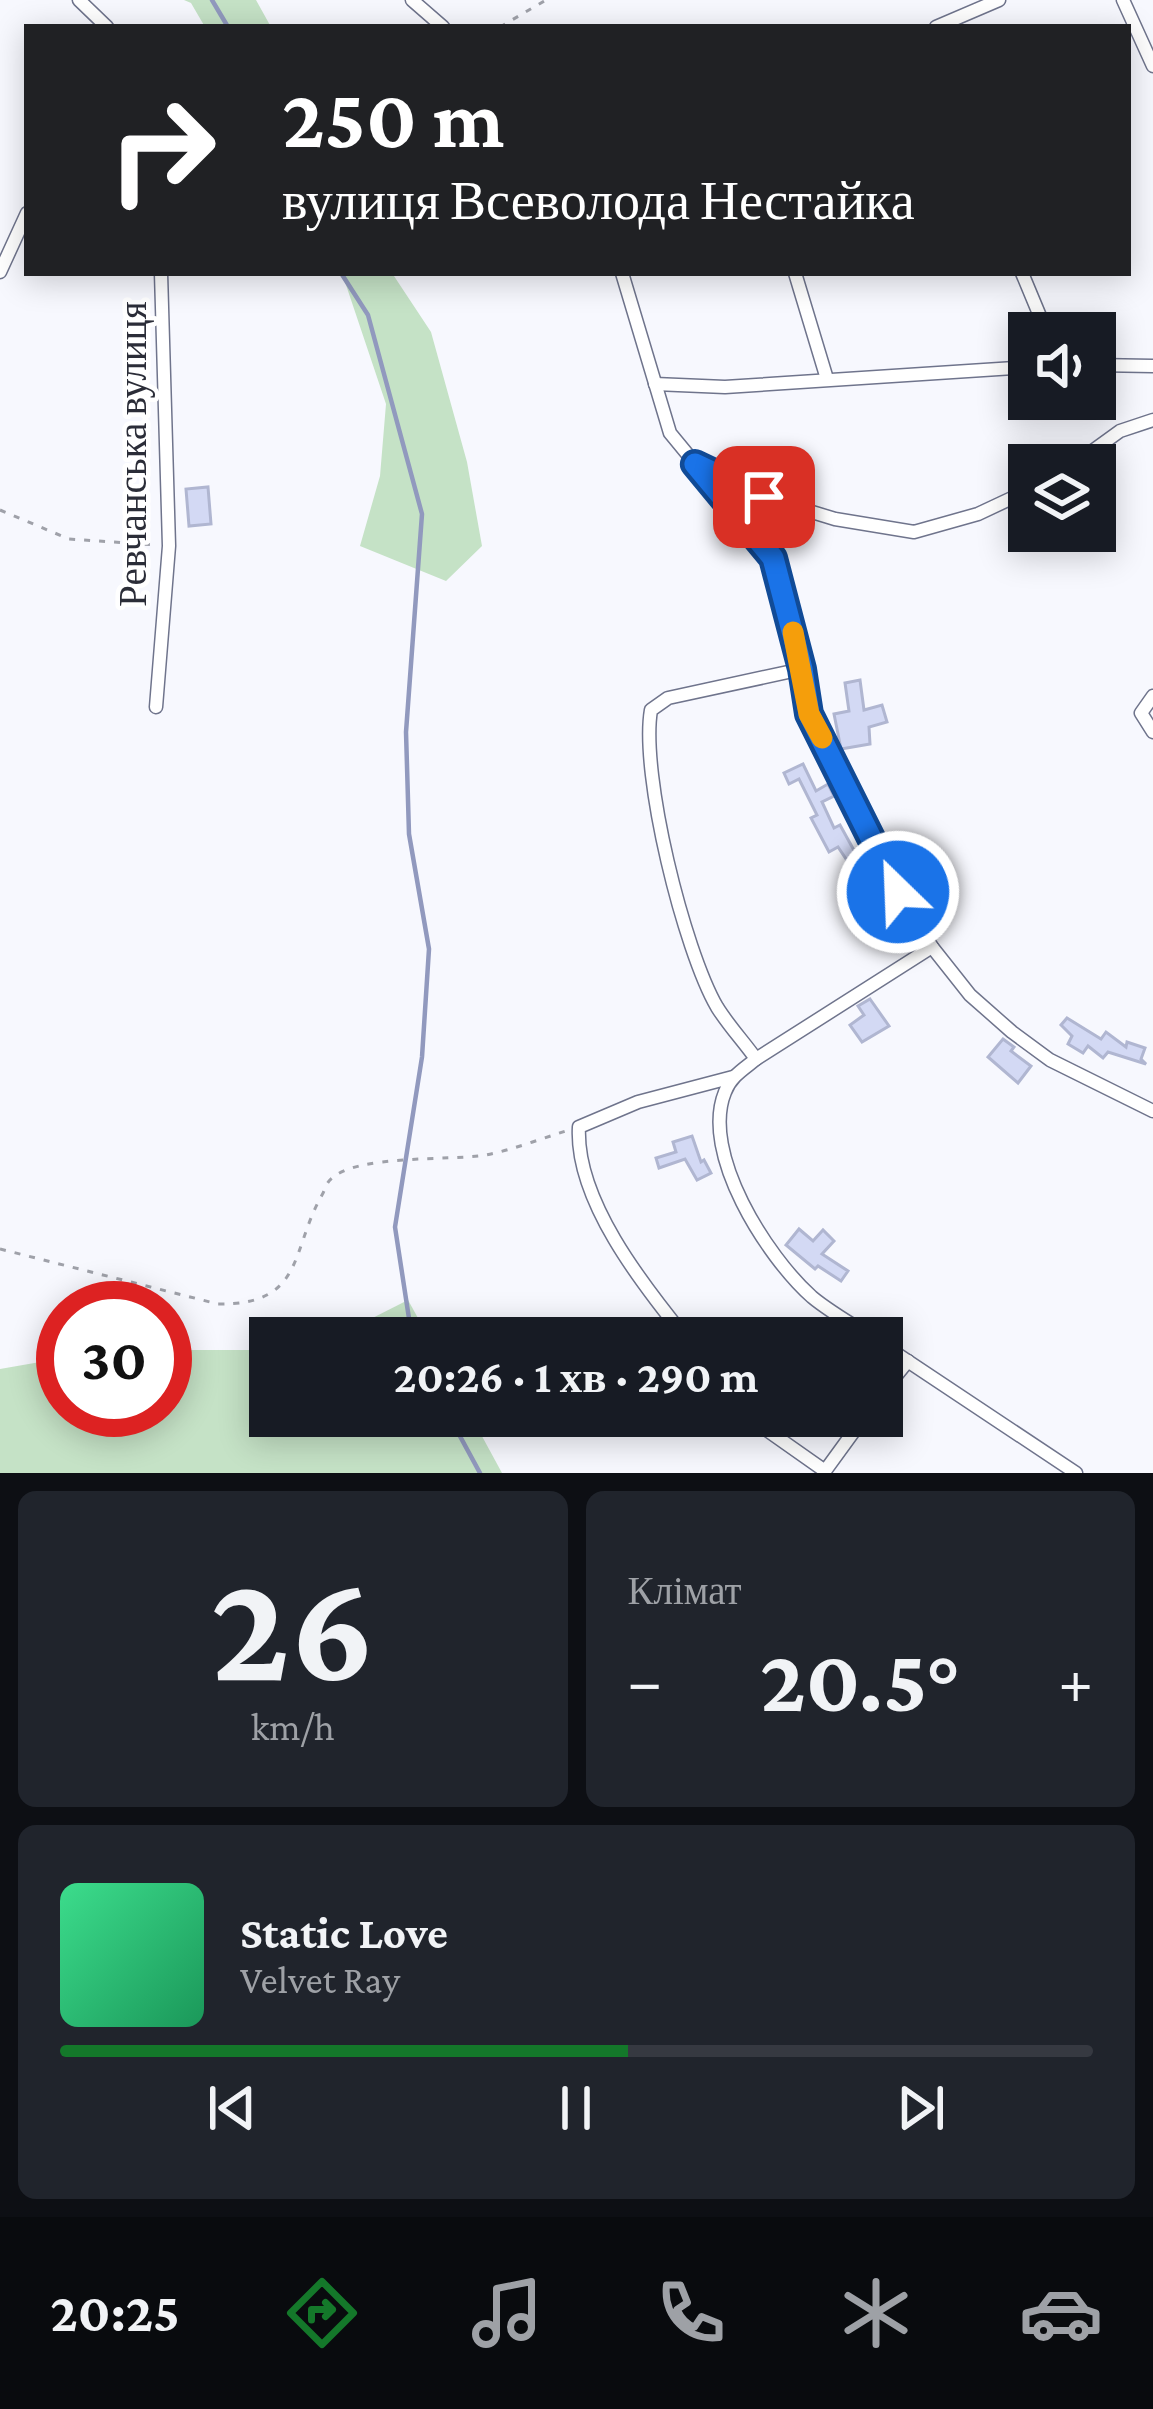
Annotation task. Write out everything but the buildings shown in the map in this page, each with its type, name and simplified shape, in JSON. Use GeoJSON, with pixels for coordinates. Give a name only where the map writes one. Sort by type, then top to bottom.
{"type":"FeatureCollection","features":[{"type":"Feature","properties":{"kind":"street"},"geometry":{"type":"LineString","coordinates":[[79,0],[104,24]]}},
{"type":"Feature","properties":{"kind":"street"},"geometry":{"type":"LineString","coordinates":[[412,0],[440,24]]}},
{"type":"Feature","properties":{"kind":"street"},"geometry":{"type":"LineString","coordinates":[[943,24],[999,0]]}},
{"type":"Feature","properties":{"kind":"street"},"geometry":{"type":"LineString","coordinates":[[1123,0],[1153,66]]}},
{"type":"Feature","properties":{"kind":"street"},"geometry":{"type":"LineString","coordinates":[[0,272],[24,219]]}},
{"type":"Feature","properties":{"kind":"street","name":"Ревчанська вулиця"},"geometry":{"type":"LineString","coordinates":[[156,706],[170,546],[161,276]]}},
{"type":"Feature","properties":{"kind":"street"},"geometry":{"type":"LineString","coordinates":[[623,276],[670,433],[773,558],[809,714],[898,892],[932,946],[970,995],[1012,1032],[1050,1060],[1153,1111]]}},
{"type":"Feature","properties":{"kind":"street"},"geometry":{"type":"LineString","coordinates":[[796,276],[826,380]]}},
{"type":"Feature","properties":{"kind":"street"},"geometry":{"type":"LineString","coordinates":[[1023,276],[1038,312]]}},
{"type":"Feature","properties":{"kind":"street"},"geometry":{"type":"LineString","coordinates":[[1116,365],[1153,366]]}},
{"type":"Feature","properties":{"kind":"street"},"geometry":{"type":"LineString","coordinates":[[655,384],[725,387],[1008,368]]}},
{"type":"Feature","properties":{"kind":"street"},"geometry":{"type":"LineString","coordinates":[[1102,444],[1120,431],[1153,420]]}},
{"type":"Feature","properties":{"kind":"street"},"geometry":{"type":"LineString","coordinates":[[695,464],[764,497],[835,520],[914,532],[979,514],[1008,500]]}},
{"type":"Feature","properties":{"kind":"street"},"geometry":{"type":"LineString","coordinates":[[756,1058],[717,1006],[682,913],[647,732],[651,710],[668,698],[802,669]]}},
{"type":"Feature","properties":{"kind":"street"},"geometry":{"type":"LineString","coordinates":[[1153,697],[1141,713],[1153,732]]}},
{"type":"Feature","properties":{"kind":"street"},"geometry":{"type":"LineString","coordinates":[[669,1317],[643,1286],[592,1195],[578,1146],[579,1127],[638,1102],[733,1077],[932,946]]}},
{"type":"Feature","properties":{"kind":"street"},"geometry":{"type":"LineString","coordinates":[[733,1077],[719,1114],[736,1191],[749,1220],[767,1249],[812,1297],[842,1317]]}},
{"type":"Feature","properties":{"kind":"street"},"geometry":{"type":"LineString","coordinates":[[903,1358],[1076,1473]]}},
{"type":"Feature","properties":{"kind":"street"},"geometry":{"type":"LineString","coordinates":[[903,1367],[908,1361]]}},
{"type":"Feature","properties":{"kind":"street"},"geometry":{"type":"LineString","coordinates":[[776,1437],[824,1472],[850,1437]]}},
{"type":"Feature","properties":{"kind":"path"},"geometry":{"type":"LineString","coordinates":[[505,24],[546,0]]}},
{"type":"Feature","properties":{"kind":"path"},"geometry":{"type":"LineString","coordinates":[[0,510],[69,539],[170,546]]}},
{"type":"Feature","properties":{"kind":"path"},"geometry":{"type":"LineString","coordinates":[[0,1249],[218,1304],[248,1304],[274,1291],[296,1266],[315,1206],[331,1178],[388,1162],[486,1155],[579,1127]]}},
{"type":"Feature","properties":{"kind":"green space"},"geometry":{"type":"Polygon","coordinates":[[[184,0],[256,0],[269,24],[203,24],[184,0]]]}},
{"type":"Feature","properties":{"kind":"green space"},"geometry":{"type":"Polygon","coordinates":[[[343,276],[394,276],[431,332],[467,462],[482,546],[446,581],[360,546],[380,476],[386,404],[343,276]]]}},
{"type":"Feature","properties":{"kind":"green space"},"geometry":{"type":"Polygon","coordinates":[[[408,1300],[417,1317],[374,1317],[408,1300]]]}},
{"type":"Feature","properties":{"kind":"green space"},"geometry":{"type":"Polygon","coordinates":[[[192,1350],[249,1350],[249,1437],[482,1437],[502,1473],[0,1473],[0,1369],[36,1363],[36,1437],[192,1437],[192,1350]]]}},
{"type":"Feature","properties":{"kind":"waterway"},"geometry":{"type":"LineString","coordinates":[[212,0],[226,24]]}},
{"type":"Feature","properties":{"kind":"waterway"},"geometry":{"type":"LineString","coordinates":[[343,276],[368,315],[422,514],[406,732],[409,834],[429,949],[422,1057],[395,1227],[409,1317]]}},
{"type":"Feature","properties":{"kind":"waterway"},"geometry":{"type":"LineString","coordinates":[[460,1437],[480,1473]]}},
{"type":"Feature","properties":{"kind":"slow traffic"},"geometry":{"type":"LineString","coordinates":[[793,632],[809,714],[822,738]]}},
{"type":"Feature","properties":{"kind":"route"},"geometry":{"type":"LineString","coordinates":[[764,497],[695,464],[773,558],[809,714],[898,892]]}}]}
